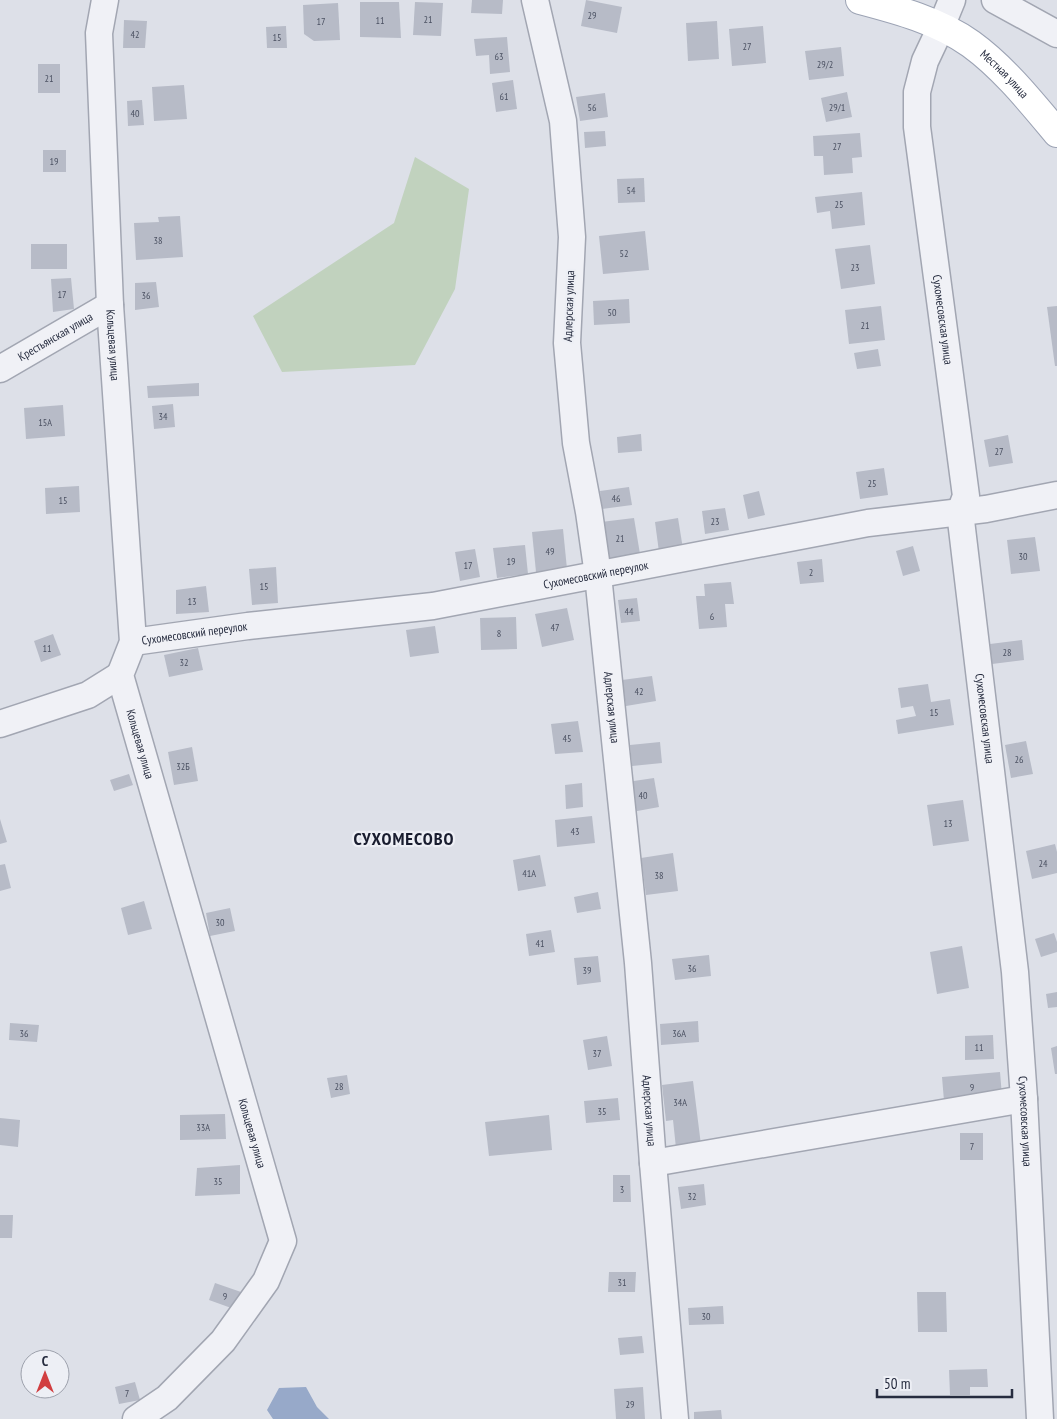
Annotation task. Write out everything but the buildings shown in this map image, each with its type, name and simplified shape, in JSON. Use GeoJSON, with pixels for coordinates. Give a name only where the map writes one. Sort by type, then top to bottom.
{"type":"FeatureCollection","features":[{"type":"Feature","properties":{"kind":"main road","name":"Местная улица"},"geometry":{"type":"LineString","coordinates":[[860,0],[906,12],[971,44],[1000,69],[1057,132]]}},
{"type":"Feature","properties":{"kind":"street","name":"Кольцевая улица"},"geometry":{"type":"LineString","coordinates":[[105,0],[99,33],[110,305],[133,642],[120,675],[283,1241],[266,1281],[223,1341],[167,1398],[136,1419]]}},
{"type":"Feature","properties":{"kind":"street","name":"Адлерская улица"},"geometry":{"type":"LineString","coordinates":[[535,0],[563,121],[572,237],[567,343],[576,444],[589,512],[598,575],[638,963],[675,1419]]}},
{"type":"Feature","properties":{"kind":"street","name":"Сухомесовская улица"},"geometry":{"type":"LineString","coordinates":[[952,0],[925,61],[917,92],[917,127],[966,496],[960,512],[1015,972],[1024,1099],[1040,1419]]}},
{"type":"Feature","properties":{"kind":"street"},"geometry":{"type":"LineString","coordinates":[[995,0],[1057,34]]}},
{"type":"Feature","properties":{"kind":"street","name":"Крестьянская улица"},"geometry":{"type":"LineString","coordinates":[[0,369],[110,305]]}},
{"type":"Feature","properties":{"kind":"street","name":"Сухомесовский переулок"},"geometry":{"type":"LineString","coordinates":[[133,642],[248,626],[433,606],[868,523],[960,512],[1057,495]]}},
{"type":"Feature","properties":{"kind":"street"},"geometry":{"type":"LineString","coordinates":[[0,724],[88,695],[120,675]]}},
{"type":"Feature","properties":{"kind":"street"},"geometry":{"type":"LineString","coordinates":[[653,1163],[1024,1099]]}},
{"type":"Feature","properties":{"kind":"green space"},"geometry":{"type":"Polygon","coordinates":[[[415,157],[469,189],[455,289],[415,365],[282,372],[253,316],[394,223],[415,157]]]}},
{"type":"Feature","properties":{"kind":"water"},"geometry":{"type":"Polygon","coordinates":[[[306,1387],[317,1407],[329,1419],[273,1419],[267,1410],[279,1388],[306,1387]]]}},
{"type":"Feature","properties":{"kind":"district","name":"СУХОМЕСОВО"},"geometry":{"type":"Point","coordinates":[404,839]}}]}
